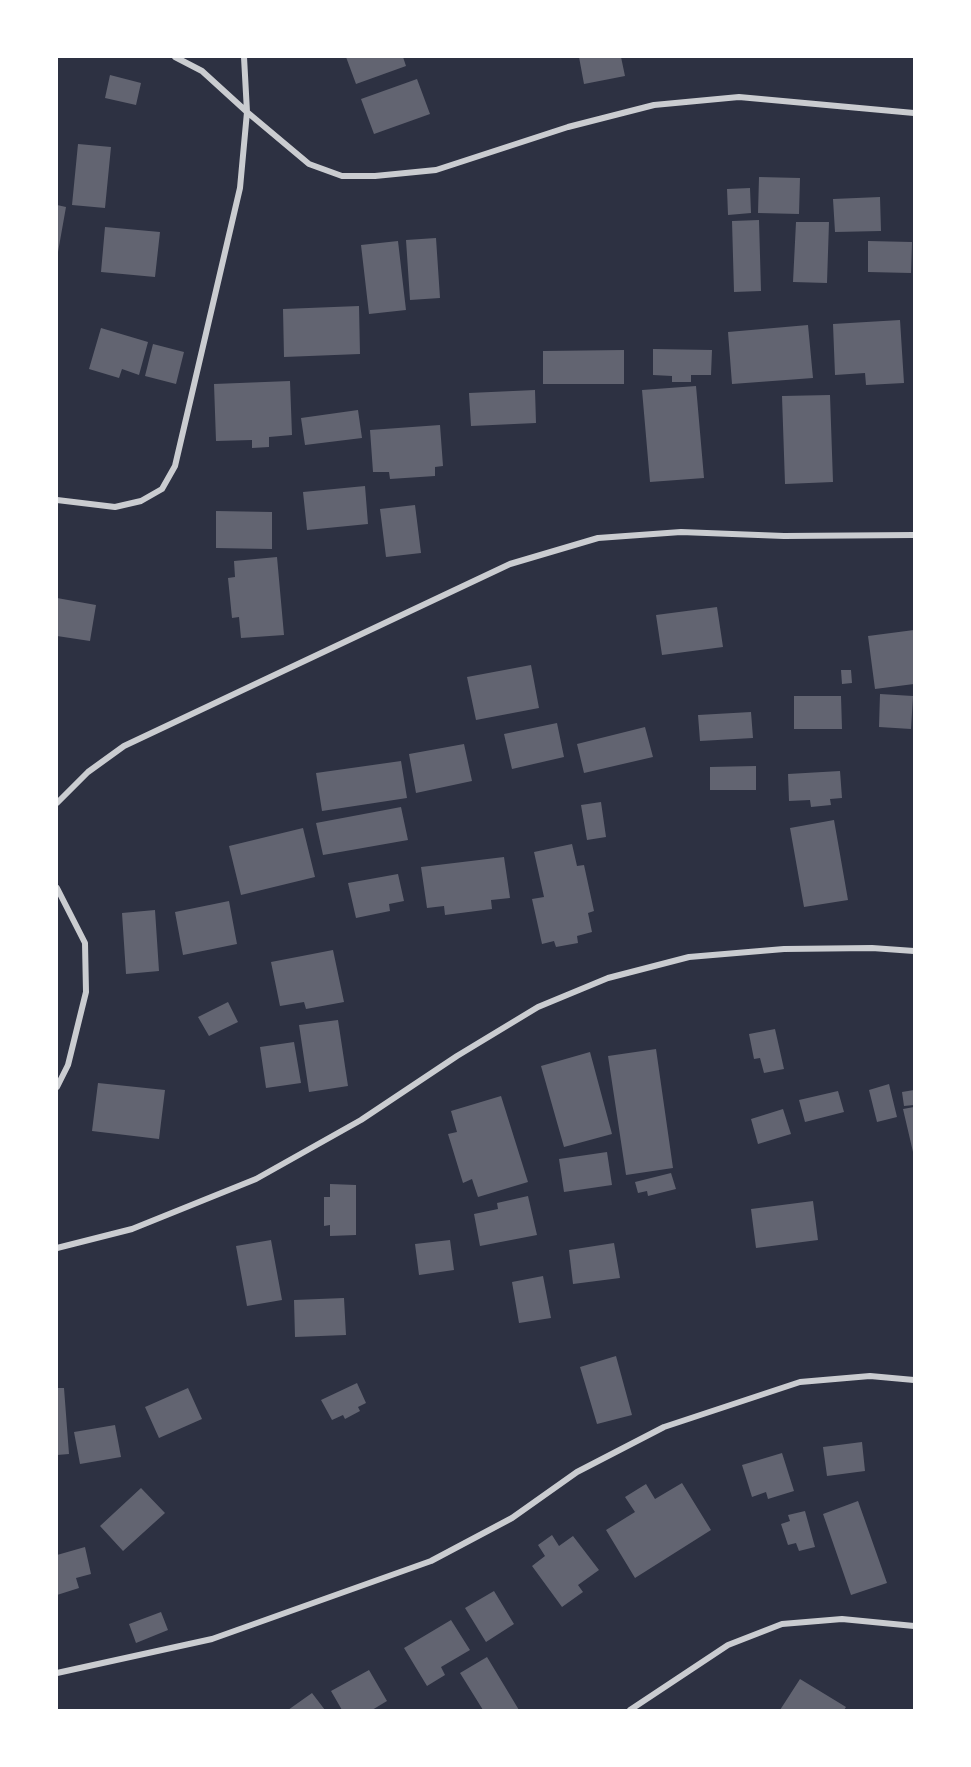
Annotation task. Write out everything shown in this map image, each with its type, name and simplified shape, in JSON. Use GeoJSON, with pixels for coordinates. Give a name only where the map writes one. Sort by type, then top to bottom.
{"type":"FeatureCollection","features":[{"type":"Feature","properties":{"kind":"street"},"geometry":{"type":"LineString","coordinates":[[175,57],[202,71],[309,164],[342,176],[375,176],[436,170],[567,127],[654,105],[739,97],[914,113]]}},
{"type":"Feature","properties":{"kind":"street"},"geometry":{"type":"LineString","coordinates":[[57,500],[115,507],[141,501],[162,489],[175,466],[240,188],[247,112],[244,57]]}},
{"type":"Feature","properties":{"kind":"street"},"geometry":{"type":"LineString","coordinates":[[57,803],[88,772],[124,746],[510,564],[598,537],[681,532],[784,536],[914,535]]}},
{"type":"Feature","properties":{"kind":"street"},"geometry":{"type":"LineString","coordinates":[[57,888],[85,944],[86,992],[68,1065],[57,1087]]}},
{"type":"Feature","properties":{"kind":"street"},"geometry":{"type":"LineString","coordinates":[[57,1248],[132,1229],[256,1179],[361,1120],[457,1056],[538,1007],[608,978],[689,957],[806,949],[872,948],[914,951]]}},
{"type":"Feature","properties":{"kind":"street"},"geometry":{"type":"LineString","coordinates":[[57,1673],[212,1639],[431,1561],[512,1518],[577,1472],[664,1427],[800,1382],[870,1376],[914,1380]]}},
{"type":"Feature","properties":{"kind":"street"},"geometry":{"type":"LineString","coordinates":[[630,1710],[728,1645],[782,1624],[842,1619],[914,1626]]}},
{"type":"Feature","properties":{"kind":"building"},"geometry":{"type":"Polygon","coordinates":[[[346,57],[403,57],[406,66],[356,84],[346,57]]]}},
{"type":"Feature","properties":{"kind":"building"},"geometry":{"type":"Polygon","coordinates":[[[579,57],[621,57],[625,76],[584,84],[579,57]]]}},
{"type":"Feature","properties":{"kind":"building"},"geometry":{"type":"Polygon","coordinates":[[[110,75],[141,83],[136,105],[105,98],[110,75]]]}},
{"type":"Feature","properties":{"kind":"building"},"geometry":{"type":"Polygon","coordinates":[[[417,79],[430,114],[374,134],[361,99],[417,79]]]}},
{"type":"Feature","properties":{"kind":"building"},"geometry":{"type":"Polygon","coordinates":[[[78,144],[111,147],[105,208],[72,205],[78,144]]]}},
{"type":"Feature","properties":{"kind":"building"},"geometry":{"type":"Polygon","coordinates":[[[759,177],[800,178],[799,214],[758,213],[759,177]]]}},
{"type":"Feature","properties":{"kind":"building"},"geometry":{"type":"Polygon","coordinates":[[[750,188],[751,213],[728,215],[727,189],[750,188]]]}},
{"type":"Feature","properties":{"kind":"building"},"geometry":{"type":"Polygon","coordinates":[[[880,197],[881,231],[835,232],[833,199],[880,197]]]}},
{"type":"Feature","properties":{"kind":"building"},"geometry":{"type":"Polygon","coordinates":[[[57,205],[66,207],[58,252],[57,252],[57,205]]]}},
{"type":"Feature","properties":{"kind":"building"},"geometry":{"type":"Polygon","coordinates":[[[759,220],[761,291],[734,292],[732,221],[759,220]]]}},
{"type":"Feature","properties":{"kind":"building"},"geometry":{"type":"Polygon","coordinates":[[[796,222],[829,222],[827,283],[793,282],[796,222]]]}},
{"type":"Feature","properties":{"kind":"building"},"geometry":{"type":"Polygon","coordinates":[[[105,227],[160,232],[155,277],[101,272],[105,227]]]}},
{"type":"Feature","properties":{"kind":"building"},"geometry":{"type":"Polygon","coordinates":[[[436,238],[440,298],[410,300],[406,240],[436,238]]]}},
{"type":"Feature","properties":{"kind":"building"},"geometry":{"type":"Polygon","coordinates":[[[398,241],[406,310],[369,314],[361,245],[398,241]]]}},
{"type":"Feature","properties":{"kind":"building"},"geometry":{"type":"Polygon","coordinates":[[[868,241],[912,242],[911,273],[868,272],[868,241]]]}},
{"type":"Feature","properties":{"kind":"building"},"geometry":{"type":"Polygon","coordinates":[[[359,306],[360,354],[284,357],[283,309],[359,306]]]}},
{"type":"Feature","properties":{"kind":"building"},"geometry":{"type":"Polygon","coordinates":[[[900,320],[904,383],[866,385],[865,373],[835,375],[833,324],[900,320]]]}},
{"type":"Feature","properties":{"kind":"building"},"geometry":{"type":"Polygon","coordinates":[[[808,325],[813,378],[732,384],[728,332],[808,325]]]}},
{"type":"Feature","properties":{"kind":"building"},"geometry":{"type":"Polygon","coordinates":[[[101,328],[148,342],[139,375],[122,369],[119,378],[89,369],[101,328]]]}},
{"type":"Feature","properties":{"kind":"building"},"geometry":{"type":"Polygon","coordinates":[[[153,344],[184,352],[176,384],[145,376],[153,344]]]}},
{"type":"Feature","properties":{"kind":"building"},"geometry":{"type":"Polygon","coordinates":[[[653,349],[712,350],[711,375],[691,375],[691,382],[672,382],[672,376],[653,375],[653,349]]]}},
{"type":"Feature","properties":{"kind":"building"},"geometry":{"type":"Polygon","coordinates":[[[624,350],[624,384],[543,384],[543,351],[624,350]]]}},
{"type":"Feature","properties":{"kind":"building"},"geometry":{"type":"Polygon","coordinates":[[[290,381],[292,435],[269,437],[269,447],[252,448],[252,440],[216,441],[214,384],[290,381]]]}},
{"type":"Feature","properties":{"kind":"building"},"geometry":{"type":"Polygon","coordinates":[[[696,386],[704,478],[650,482],[642,390],[696,386]]]}},
{"type":"Feature","properties":{"kind":"building"},"geometry":{"type":"Polygon","coordinates":[[[535,390],[536,423],[471,426],[469,393],[535,390]]]}},
{"type":"Feature","properties":{"kind":"building"},"geometry":{"type":"Polygon","coordinates":[[[830,395],[833,482],[785,484],[782,396],[830,395]]]}},
{"type":"Feature","properties":{"kind":"building"},"geometry":{"type":"Polygon","coordinates":[[[358,410],[362,438],[305,445],[301,418],[358,410]]]}},
{"type":"Feature","properties":{"kind":"building"},"geometry":{"type":"Polygon","coordinates":[[[440,425],[443,466],[435,467],[435,476],[390,479],[389,472],[373,472],[370,430],[440,425]]]}},
{"type":"Feature","properties":{"kind":"building"},"geometry":{"type":"Polygon","coordinates":[[[365,486],[368,524],[307,530],[303,492],[365,486]]]}},
{"type":"Feature","properties":{"kind":"building"},"geometry":{"type":"Polygon","coordinates":[[[415,505],[421,553],[386,557],[380,509],[415,505]]]}},
{"type":"Feature","properties":{"kind":"building"},"geometry":{"type":"Polygon","coordinates":[[[216,511],[272,512],[272,549],[216,548],[216,511]]]}},
{"type":"Feature","properties":{"kind":"building"},"geometry":{"type":"Polygon","coordinates":[[[277,557],[284,635],[241,638],[239,617],[232,618],[228,578],[235,577],[234,561],[277,557]]]}},
{"type":"Feature","properties":{"kind":"building"},"geometry":{"type":"Polygon","coordinates":[[[57,598],[96,605],[90,641],[57,636],[57,598]]]}},
{"type":"Feature","properties":{"kind":"building"},"geometry":{"type":"Polygon","coordinates":[[[717,607],[723,647],[662,655],[656,615],[717,607]]]}},
{"type":"Feature","properties":{"kind":"building"},"geometry":{"type":"Polygon","coordinates":[[[914,630],[914,684],[875,689],[868,636],[914,630]]]}},
{"type":"Feature","properties":{"kind":"building"},"geometry":{"type":"Polygon","coordinates":[[[531,665],[539,708],[476,720],[467,677],[531,665]]]}},
{"type":"Feature","properties":{"kind":"building"},"geometry":{"type":"Polygon","coordinates":[[[841,670],[851,670],[852,683],[842,684],[841,670]]]}},
{"type":"Feature","properties":{"kind":"building"},"geometry":{"type":"Polygon","coordinates":[[[880,694],[913,696],[911,729],[879,727],[880,694]]]}},
{"type":"Feature","properties":{"kind":"building"},"geometry":{"type":"Polygon","coordinates":[[[794,696],[841,696],[842,729],[794,729],[794,696]]]}},
{"type":"Feature","properties":{"kind":"building"},"geometry":{"type":"Polygon","coordinates":[[[751,712],[753,738],[700,741],[698,715],[751,712]]]}},
{"type":"Feature","properties":{"kind":"building"},"geometry":{"type":"Polygon","coordinates":[[[557,723],[564,757],[512,769],[504,734],[557,723]]]}},
{"type":"Feature","properties":{"kind":"building"},"geometry":{"type":"Polygon","coordinates":[[[645,727],[653,757],[584,773],[577,744],[645,727]]]}},
{"type":"Feature","properties":{"kind":"building"},"geometry":{"type":"Polygon","coordinates":[[[464,744],[472,781],[416,793],[409,754],[464,744]]]}},
{"type":"Feature","properties":{"kind":"building"},"geometry":{"type":"Polygon","coordinates":[[[401,761],[407,798],[322,811],[316,773],[401,761]]]}},
{"type":"Feature","properties":{"kind":"building"},"geometry":{"type":"Polygon","coordinates":[[[756,766],[756,790],[710,790],[710,767],[756,766]]]}},
{"type":"Feature","properties":{"kind":"building"},"geometry":{"type":"Polygon","coordinates":[[[840,771],[842,798],[830,799],[831,805],[811,807],[810,800],[789,801],[788,774],[840,771]]]}},
{"type":"Feature","properties":{"kind":"building"},"geometry":{"type":"Polygon","coordinates":[[[601,802],[606,837],[587,840],[581,805],[601,802]]]}},
{"type":"Feature","properties":{"kind":"building"},"geometry":{"type":"Polygon","coordinates":[[[401,807],[408,840],[323,855],[316,823],[401,807]]]}},
{"type":"Feature","properties":{"kind":"building"},"geometry":{"type":"Polygon","coordinates":[[[834,820],[848,900],[804,907],[790,828],[834,820]]]}},
{"type":"Feature","properties":{"kind":"building"},"geometry":{"type":"Polygon","coordinates":[[[303,828],[315,877],[241,895],[229,846],[303,828]]]}},
{"type":"Feature","properties":{"kind":"building"},"geometry":{"type":"Polygon","coordinates":[[[572,844],[577,866],[584,865],[594,911],[588,913],[592,932],[577,936],[578,943],[556,947],[554,941],[542,944],[532,899],[544,897],[534,852],[572,844]]]}},
{"type":"Feature","properties":{"kind":"building"},"geometry":{"type":"Polygon","coordinates":[[[504,857],[510,898],[491,900],[492,909],[445,915],[444,906],[427,908],[421,867],[504,857]]]}},
{"type":"Feature","properties":{"kind":"building"},"geometry":{"type":"Polygon","coordinates":[[[398,874],[404,901],[389,904],[390,911],[356,918],[348,883],[398,874]]]}},
{"type":"Feature","properties":{"kind":"building"},"geometry":{"type":"Polygon","coordinates":[[[229,901],[237,944],[183,955],[175,912],[229,901]]]}},
{"type":"Feature","properties":{"kind":"building"},"geometry":{"type":"Polygon","coordinates":[[[155,910],[159,971],[126,974],[122,913],[155,910]]]}},
{"type":"Feature","properties":{"kind":"building"},"geometry":{"type":"Polygon","coordinates":[[[333,950],[344,1002],[306,1009],[304,1002],[280,1006],[271,962],[333,950]]]}},
{"type":"Feature","properties":{"kind":"building"},"geometry":{"type":"Polygon","coordinates":[[[228,1002],[238,1022],[209,1036],[198,1017],[228,1002]]]}},
{"type":"Feature","properties":{"kind":"building"},"geometry":{"type":"Polygon","coordinates":[[[338,1020],[348,1086],[309,1092],[299,1025],[338,1020]]]}},
{"type":"Feature","properties":{"kind":"building"},"geometry":{"type":"Polygon","coordinates":[[[775,1029],[784,1069],[764,1073],[760,1058],[754,1059],[749,1034],[775,1029]]]}},
{"type":"Feature","properties":{"kind":"building"},"geometry":{"type":"Polygon","coordinates":[[[294,1042],[301,1083],[266,1088],[260,1047],[294,1042]]]}},
{"type":"Feature","properties":{"kind":"building"},"geometry":{"type":"Polygon","coordinates":[[[656,1049],[673,1168],[626,1175],[608,1056],[656,1049]]]}},
{"type":"Feature","properties":{"kind":"building"},"geometry":{"type":"Polygon","coordinates":[[[590,1052],[612,1134],[564,1147],[541,1066],[590,1052]]]}},
{"type":"Feature","properties":{"kind":"building"},"geometry":{"type":"Polygon","coordinates":[[[98,1083],[165,1090],[159,1139],[92,1131],[98,1083]]]}},
{"type":"Feature","properties":{"kind":"building"},"geometry":{"type":"Polygon","coordinates":[[[889,1084],[897,1117],[877,1122],[869,1090],[889,1084]]]}},
{"type":"Feature","properties":{"kind":"building"},"geometry":{"type":"Polygon","coordinates":[[[914,1090],[914,1105],[904,1106],[902,1092],[914,1090]]]}},
{"type":"Feature","properties":{"kind":"building"},"geometry":{"type":"Polygon","coordinates":[[[838,1091],[844,1112],[805,1122],[799,1100],[838,1091]]]}},
{"type":"Feature","properties":{"kind":"building"},"geometry":{"type":"Polygon","coordinates":[[[501,1096],[528,1182],[478,1197],[472,1179],[463,1183],[448,1134],[457,1132],[451,1111],[501,1096]]]}},
{"type":"Feature","properties":{"kind":"building"},"geometry":{"type":"Polygon","coordinates":[[[914,1107],[914,1152],[913,1152],[903,1109],[914,1107]]]}},
{"type":"Feature","properties":{"kind":"building"},"geometry":{"type":"Polygon","coordinates":[[[783,1109],[791,1134],[758,1144],[751,1119],[783,1109]]]}},
{"type":"Feature","properties":{"kind":"building"},"geometry":{"type":"Polygon","coordinates":[[[607,1152],[612,1185],[564,1192],[559,1159],[607,1152]]]}},
{"type":"Feature","properties":{"kind":"building"},"geometry":{"type":"Polygon","coordinates":[[[671,1173],[676,1189],[648,1196],[647,1191],[638,1193],[635,1182],[671,1173]]]}},
{"type":"Feature","properties":{"kind":"building"},"geometry":{"type":"Polygon","coordinates":[[[330,1184],[356,1185],[356,1235],[330,1236],[330,1225],[324,1226],[324,1197],[330,1197],[330,1184]]]}},
{"type":"Feature","properties":{"kind":"building"},"geometry":{"type":"Polygon","coordinates":[[[528,1196],[537,1235],[480,1246],[474,1214],[498,1209],[497,1203],[528,1196]]]}},
{"type":"Feature","properties":{"kind":"building"},"geometry":{"type":"Polygon","coordinates":[[[813,1201],[818,1240],[756,1248],[751,1209],[813,1201]]]}},
{"type":"Feature","properties":{"kind":"building"},"geometry":{"type":"Polygon","coordinates":[[[271,1240],[282,1300],[247,1306],[236,1246],[271,1240]]]}},
{"type":"Feature","properties":{"kind":"building"},"geometry":{"type":"Polygon","coordinates":[[[450,1240],[454,1270],[419,1275],[415,1244],[450,1240]]]}},
{"type":"Feature","properties":{"kind":"building"},"geometry":{"type":"Polygon","coordinates":[[[614,1243],[620,1278],[573,1284],[569,1250],[614,1243]]]}},
{"type":"Feature","properties":{"kind":"building"},"geometry":{"type":"Polygon","coordinates":[[[543,1276],[551,1318],[519,1323],[512,1282],[543,1276]]]}},
{"type":"Feature","properties":{"kind":"building"},"geometry":{"type":"Polygon","coordinates":[[[344,1298],[346,1335],[295,1337],[294,1300],[344,1298]]]}},
{"type":"Feature","properties":{"kind":"building"},"geometry":{"type":"Polygon","coordinates":[[[616,1356],[632,1415],[597,1424],[580,1367],[616,1356]]]}},
{"type":"Feature","properties":{"kind":"building"},"geometry":{"type":"Polygon","coordinates":[[[357,1383],[366,1403],[358,1407],[360,1411],[345,1419],[343,1415],[332,1420],[321,1400],[357,1383]]]}},
{"type":"Feature","properties":{"kind":"building"},"geometry":{"type":"Polygon","coordinates":[[[57,1388],[64,1388],[69,1454],[57,1455],[57,1388]]]}},
{"type":"Feature","properties":{"kind":"building"},"geometry":{"type":"Polygon","coordinates":[[[188,1388],[202,1419],[159,1438],[145,1407],[188,1388]]]}},
{"type":"Feature","properties":{"kind":"building"},"geometry":{"type":"Polygon","coordinates":[[[115,1425],[121,1457],[80,1464],[74,1432],[115,1425]]]}},
{"type":"Feature","properties":{"kind":"building"},"geometry":{"type":"Polygon","coordinates":[[[862,1442],[865,1471],[827,1476],[823,1447],[862,1442]]]}},
{"type":"Feature","properties":{"kind":"building"},"geometry":{"type":"Polygon","coordinates":[[[782,1453],[794,1491],[768,1499],[766,1492],[752,1497],[742,1465],[782,1453]]]}},
{"type":"Feature","properties":{"kind":"building"},"geometry":{"type":"Polygon","coordinates":[[[682,1483],[711,1530],[635,1578],[606,1530],[635,1512],[625,1497],[646,1484],[655,1499],[682,1483]]]}},
{"type":"Feature","properties":{"kind":"building"},"geometry":{"type":"Polygon","coordinates":[[[141,1488],[165,1513],[123,1551],[100,1526],[141,1488]]]}},
{"type":"Feature","properties":{"kind":"building"},"geometry":{"type":"Polygon","coordinates":[[[858,1501],[887,1583],[851,1595],[823,1514],[858,1501]]]}},
{"type":"Feature","properties":{"kind":"building"},"geometry":{"type":"Polygon","coordinates":[[[805,1511],[815,1547],[799,1551],[796,1543],[788,1545],[781,1524],[790,1521],[788,1515],[805,1511]]]}},
{"type":"Feature","properties":{"kind":"building"},"geometry":{"type":"Polygon","coordinates":[[[552,1535],[559,1546],[573,1536],[599,1570],[578,1585],[583,1592],[562,1607],[532,1566],[545,1556],[538,1545],[552,1535]]]}},
{"type":"Feature","properties":{"kind":"building"},"geometry":{"type":"Polygon","coordinates":[[[85,1547],[91,1574],[76,1578],[79,1588],[57,1595],[57,1555],[85,1547]]]}},
{"type":"Feature","properties":{"kind":"building"},"geometry":{"type":"Polygon","coordinates":[[[494,1591],[514,1624],[486,1642],[465,1608],[494,1591]]]}},
{"type":"Feature","properties":{"kind":"building"},"geometry":{"type":"Polygon","coordinates":[[[161,1612],[168,1630],[136,1643],[129,1624],[161,1612]]]}},
{"type":"Feature","properties":{"kind":"building"},"geometry":{"type":"Polygon","coordinates":[[[451,1620],[470,1650],[441,1667],[445,1675],[427,1686],[404,1648],[451,1620]]]}},
{"type":"Feature","properties":{"kind":"building"},"geometry":{"type":"Polygon","coordinates":[[[487,1657],[519,1710],[483,1710],[460,1673],[487,1657]]]}},
{"type":"Feature","properties":{"kind":"building"},"geometry":{"type":"Polygon","coordinates":[[[369,1670],[387,1701],[372,1710],[342,1710],[331,1691],[369,1670]]]}},
{"type":"Feature","properties":{"kind":"building"},"geometry":{"type":"Polygon","coordinates":[[[800,1679],[846,1707],[844,1710],[780,1710],[800,1679]]]}},
{"type":"Feature","properties":{"kind":"building"},"geometry":{"type":"Polygon","coordinates":[[[312,1693],[325,1710],[288,1710],[312,1693]]]}}]}
